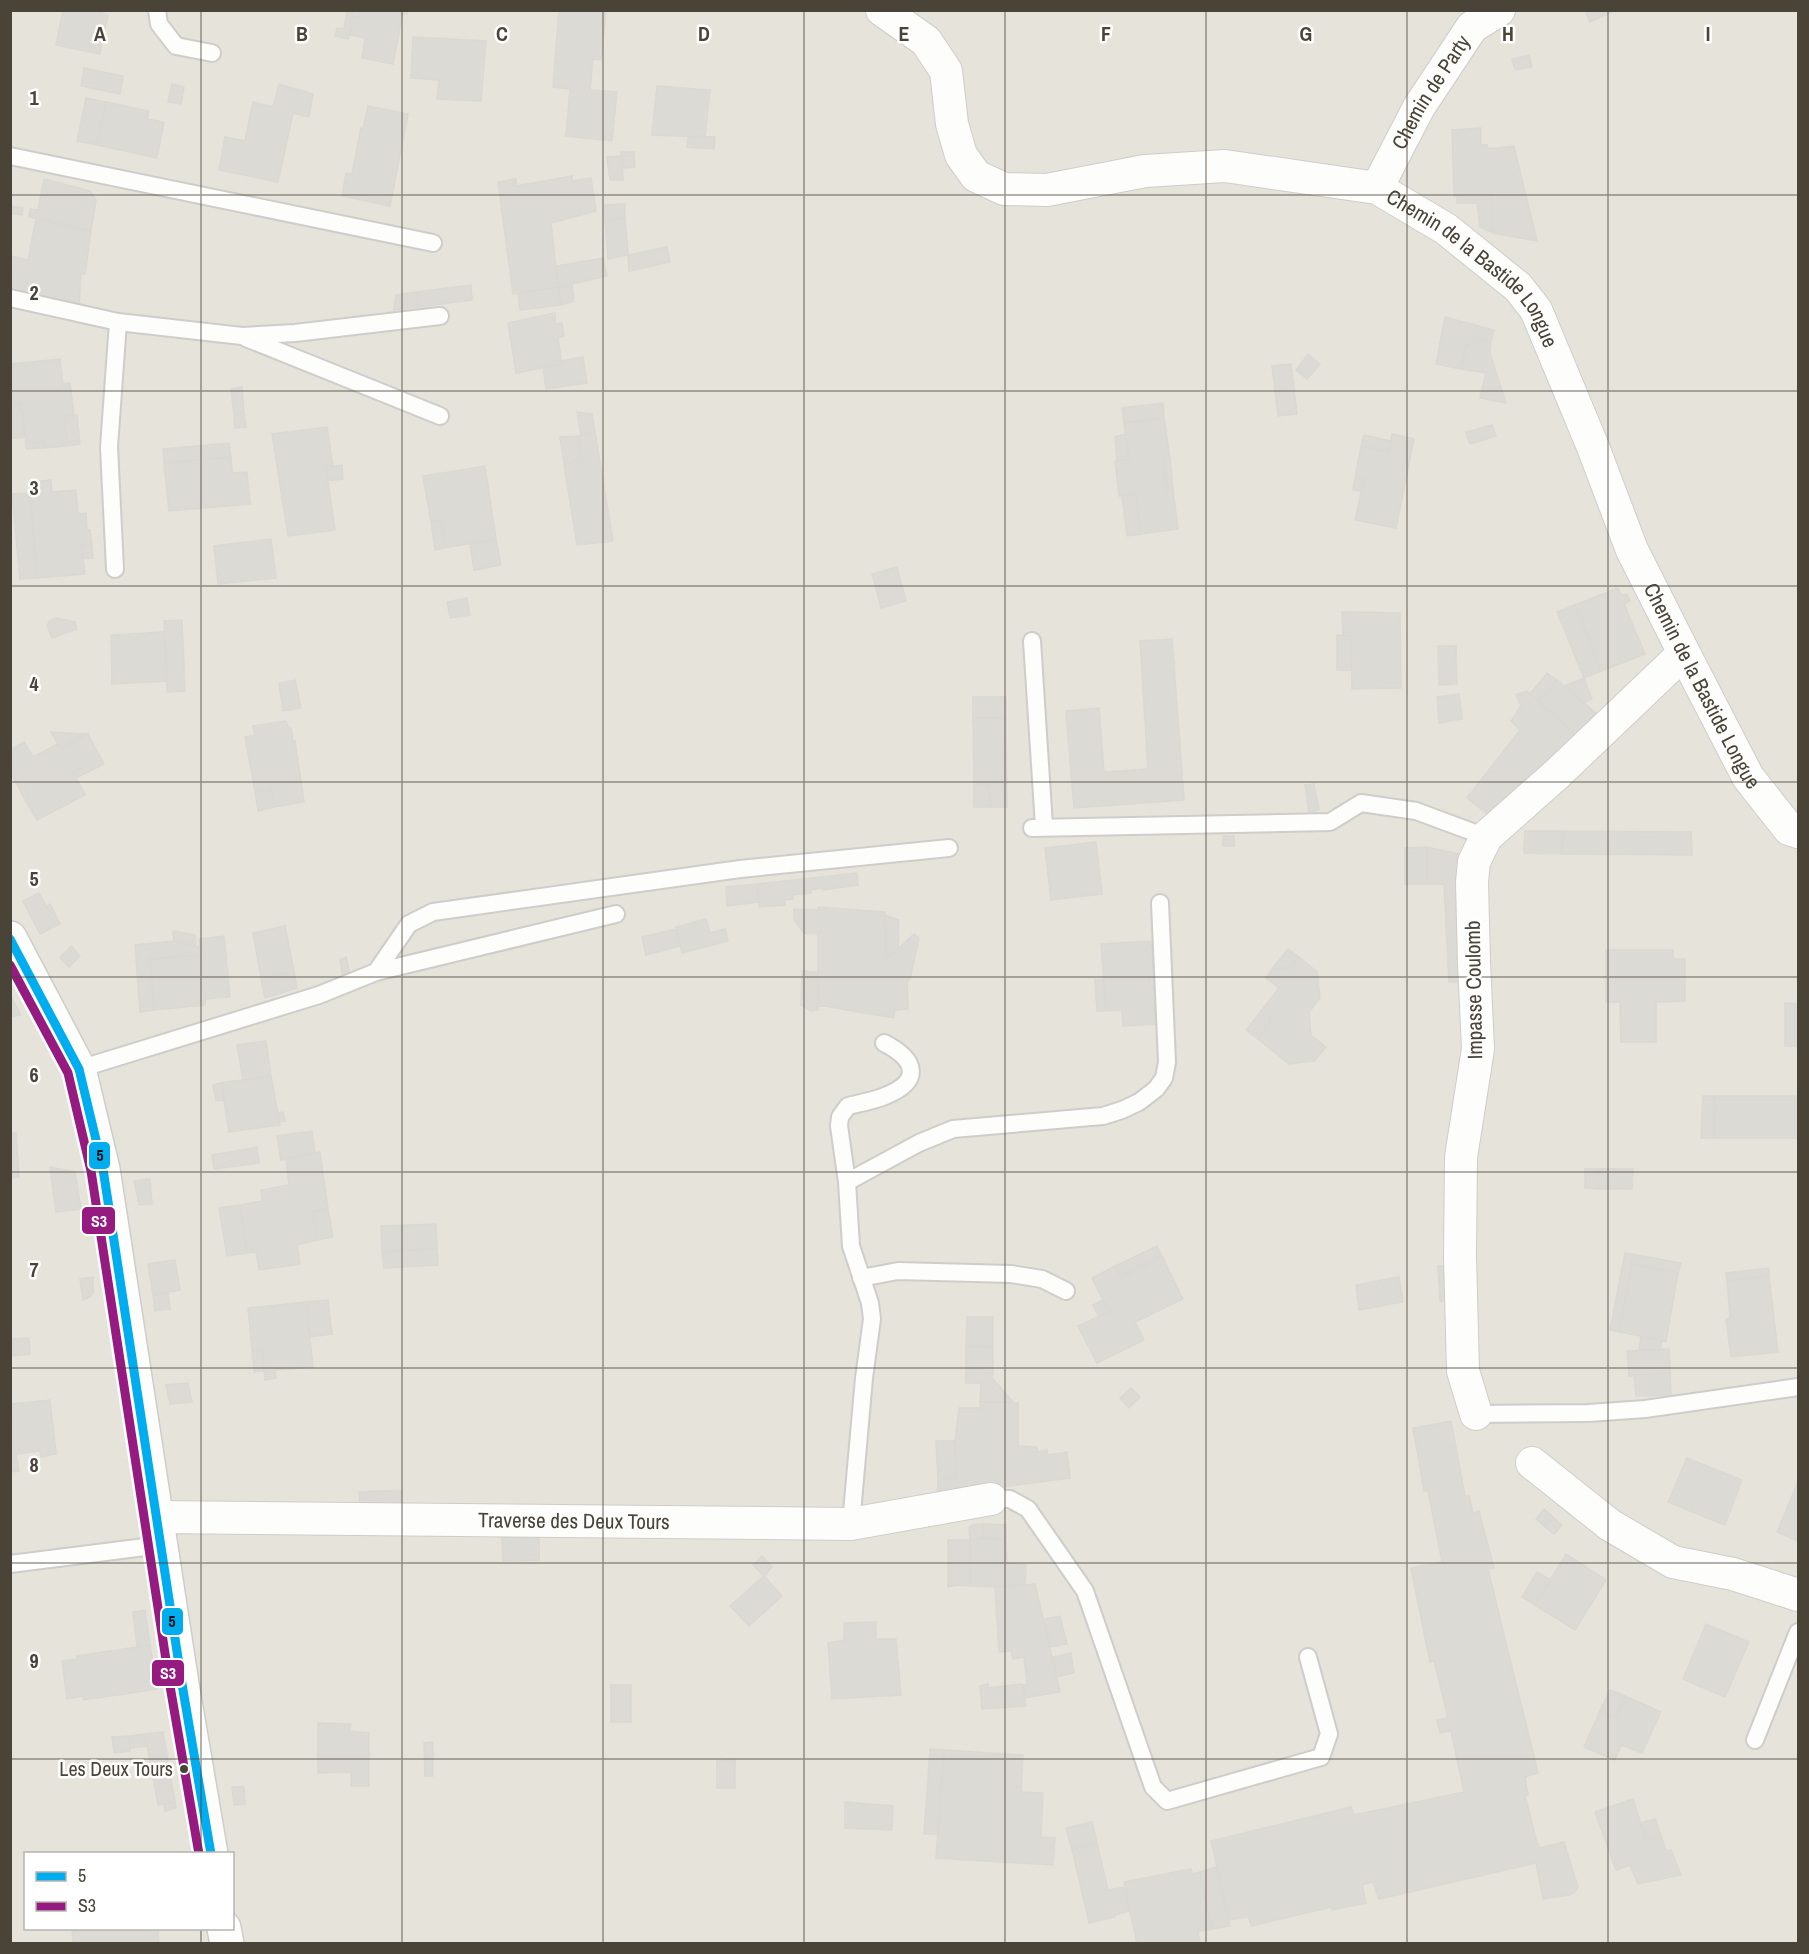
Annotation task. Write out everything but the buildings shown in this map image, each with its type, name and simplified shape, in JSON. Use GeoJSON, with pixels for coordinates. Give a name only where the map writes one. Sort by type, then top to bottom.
{"type":"FeatureCollection","features":[{"type":"Feature","properties":{"kind":"street","name":"Chemin de la Bastide Longue"},"geometry":{"type":"LineString","coordinates":[[882,10],[926,41],[946,71],[952,124],[961,155],[976,176],[1004,189],[1047,190],[1145,171],[1225,166],[1377,188],[1446,229],[1518,287],[1536,310],[1593,447],[1632,550],[1684,653],[1748,777],[1789,829],[1798,832]]}},
{"type":"Feature","properties":{"kind":"street","name":"Chemin de Party"},"geometry":{"type":"LineString","coordinates":[[1377,188],[1419,107],[1472,27],[1499,10]]}},
{"type":"Feature","properties":{"kind":"street","name":"Impasse Coulomb"},"geometry":{"type":"LineString","coordinates":[[1476,1414],[1463,1371],[1460,1256],[1461,1157],[1478,1049],[1472,882],[1474,862],[1486,837],[1557,774],[1684,653]]}},
{"type":"Feature","properties":{"kind":"street"},"geometry":{"type":"LineString","coordinates":[[10,938],[79,1069],[103,1169],[182,1684],[211,1852]]}},
{"type":"Feature","properties":{"kind":"street"},"geometry":{"type":"LineString","coordinates":[[1532,1463],[1610,1525],[1673,1563],[1733,1574],[1798,1595]]}},
{"type":"Feature","properties":{"kind":"street","name":"Traverse des Deux Tours"},"geometry":{"type":"LineString","coordinates":[[159,1531],[851,1524],[991,1499]]}},
{"type":"Feature","properties":{"kind":"lane"},"geometry":{"type":"LineString","coordinates":[[157,10],[159,24],[176,46],[212,53]]}},
{"type":"Feature","properties":{"kind":"lane"},"geometry":{"type":"LineString","coordinates":[[10,156],[433,243]]}},
{"type":"Feature","properties":{"kind":"lane"},"geometry":{"type":"LineString","coordinates":[[10,298],[118,322],[242,336],[295,333],[440,316]]}},
{"type":"Feature","properties":{"kind":"lane"},"geometry":{"type":"LineString","coordinates":[[115,569],[109,447],[118,322]]}},
{"type":"Feature","properties":{"kind":"lane"},"geometry":{"type":"LineString","coordinates":[[242,336],[440,416]]}},
{"type":"Feature","properties":{"kind":"lane"},"geometry":{"type":"LineString","coordinates":[[1032,641],[1038,827],[1330,822],[1360,803],[1416,811],[1486,837]]}},
{"type":"Feature","properties":{"kind":"lane"},"geometry":{"type":"LineString","coordinates":[[376,972],[410,924],[433,912],[729,871],[949,848]]}},
{"type":"Feature","properties":{"kind":"lane"},"geometry":{"type":"LineString","coordinates":[[847,1182],[919,1143],[952,1129],[1103,1116],[1139,1102],[1156,1089],[1164,1078],[1167,1062],[1161,903]]}},
{"type":"Feature","properties":{"kind":"lane"},"geometry":{"type":"LineString","coordinates":[[79,1069],[319,995],[376,972],[616,914]]}},
{"type":"Feature","properties":{"kind":"lane"},"geometry":{"type":"LineString","coordinates":[[851,1524],[864,1377],[872,1319],[870,1303],[851,1246],[847,1182],[839,1126],[843,1111],[848,1106],[883,1097],[901,1088],[908,1079],[911,1068],[908,1059],[899,1050],[884,1042]]}},
{"type":"Feature","properties":{"kind":"lane"},"geometry":{"type":"LineString","coordinates":[[861,1278],[898,1270],[1011,1274],[1042,1280],[1066,1291]]}},
{"type":"Feature","properties":{"kind":"lane"},"geometry":{"type":"LineString","coordinates":[[1476,1414],[1589,1413],[1645,1409],[1798,1387]]}},
{"type":"Feature","properties":{"kind":"lane"},"geometry":{"type":"LineString","coordinates":[[991,1499],[1010,1499],[1028,1509],[1085,1591],[1153,1787],[1167,1802],[1321,1757],[1329,1734],[1308,1657]]}},
{"type":"Feature","properties":{"kind":"lane"},"geometry":{"type":"LineString","coordinates":[[10,1564],[159,1531]]}},
{"type":"Feature","properties":{"kind":"lane"},"geometry":{"type":"LineString","coordinates":[[1755,1740],[1798,1632]]}},
{"type":"Feature","properties":{"kind":"shaded area"},"geometry":{"type":"Polygon","coordinates":[[[11,11],[1798,11],[1798,1943],[11,1943],[11,11]]]}},
{"type":"Feature","properties":{"kind":"transit line","name":"5"},"geometry":{"type":"LineString","coordinates":[[10,939],[79,1069],[103,1169],[182,1684],[211,1852]]}},
{"type":"Feature","properties":{"kind":"transit line","name":"S3"},"geometry":{"type":"LineString","coordinates":[[10,965],[68,1073],[91,1171],[170,1686],[199,1852]]}},
{"type":"Feature","properties":{"kind":"place","name":"Les Deux Tours"},"geometry":{"type":"Point","coordinates":[184,1769]}}]}
